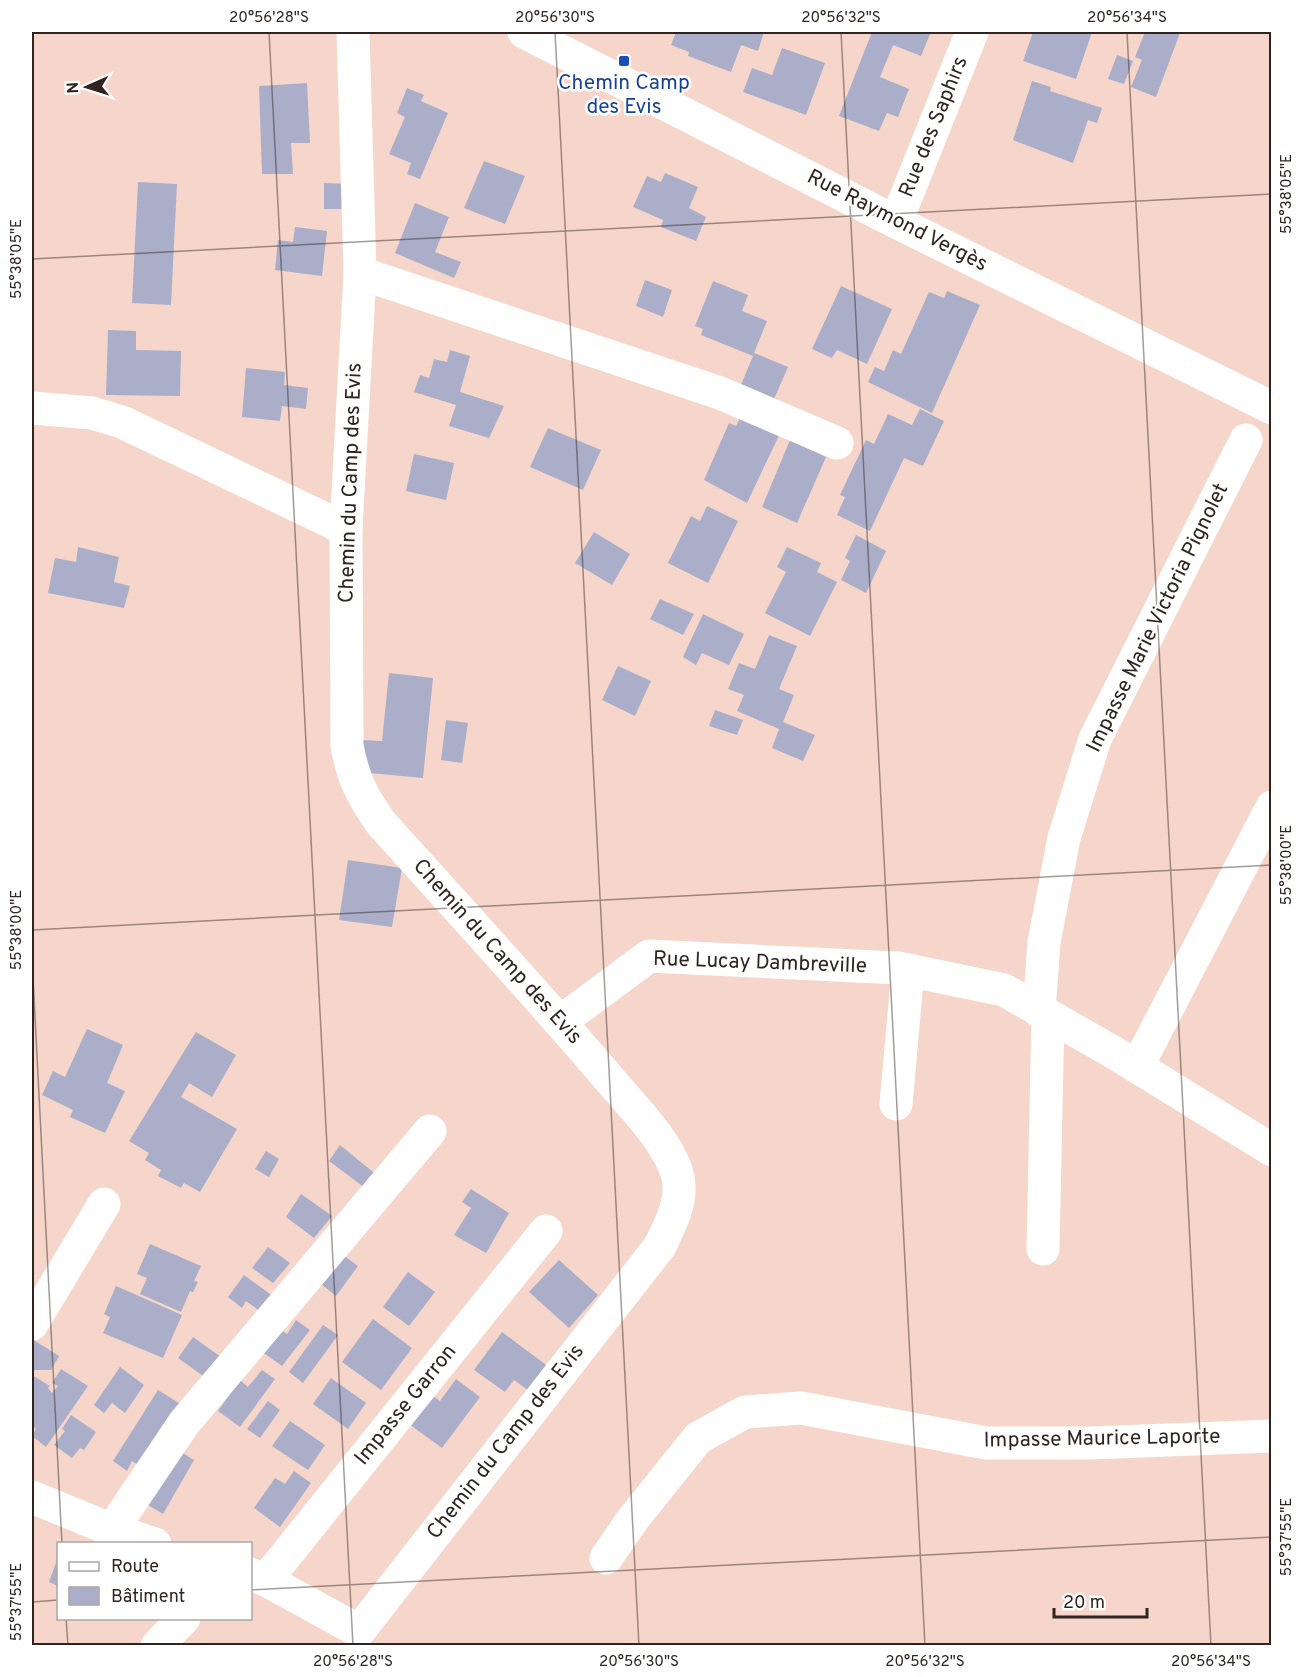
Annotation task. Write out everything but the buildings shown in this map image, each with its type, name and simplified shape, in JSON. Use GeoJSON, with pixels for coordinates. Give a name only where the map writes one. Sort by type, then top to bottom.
{"type":"FeatureCollection","features":[{"type":"Feature","properties":{"kind":"street","name":"Chemin du Camp des Evis"},"geometry":{"type":"LineString","coordinates":[[258,1577],[355,1638],[660,1246],[679,1202],[680,1188],[671,1160],[648,1125],[560,1022],[381,823],[358,789],[347,746],[346,530],[360,273],[353,32]]}},
{"type":"Feature","properties":{"kind":"street","name":"Rue Raymond Vergès"},"geometry":{"type":"LineString","coordinates":[[524,32],[896,222],[1272,408]]}},
{"type":"Feature","properties":{"kind":"street","name":"Rue des Saphirs"},"geometry":{"type":"LineString","coordinates":[[896,222],[972,32]]}},
{"type":"Feature","properties":{"kind":"street"},"geometry":{"type":"LineString","coordinates":[[360,273],[720,393],[837,443]]}},
{"type":"Feature","properties":{"kind":"street"},"geometry":{"type":"LineString","coordinates":[[32,408],[92,413],[122,422],[346,530]]}},
{"type":"Feature","properties":{"kind":"street","name":"Impasse Marie Victoria Pignolet"},"geometry":{"type":"LineString","coordinates":[[1043,1013],[1044,942],[1064,838],[1095,739],[1246,440]]}},
{"type":"Feature","properties":{"kind":"street"},"geometry":{"type":"LineString","coordinates":[[1137,1067],[1272,807]]}},
{"type":"Feature","properties":{"kind":"street","name":"Rue Lucay Dambreville"},"geometry":{"type":"LineString","coordinates":[[560,1022],[649,956],[838,964],[908,970],[1004,990],[1137,1067],[1272,1150]]}},
{"type":"Feature","properties":{"kind":"street"},"geometry":{"type":"LineString","coordinates":[[896,1104],[908,970]]}},
{"type":"Feature","properties":{"kind":"street"},"geometry":{"type":"LineString","coordinates":[[1043,1013],[1043,1249]]}},
{"type":"Feature","properties":{"kind":"street"},"geometry":{"type":"LineString","coordinates":[[112,1530],[184,1423],[430,1131]]}},
{"type":"Feature","properties":{"kind":"street"},"geometry":{"type":"LineString","coordinates":[[32,1324],[104,1204]]}},
{"type":"Feature","properties":{"kind":"street","name":"Impasse Garron"},"geometry":{"type":"LineString","coordinates":[[258,1577],[546,1231]]}},
{"type":"Feature","properties":{"kind":"street","name":"Impasse Maurice Laporte"},"geometry":{"type":"LineString","coordinates":[[606,1558],[633,1519],[698,1438],[745,1412],[801,1408],[986,1443],[1090,1443],[1272,1436]]}},
{"type":"Feature","properties":{"kind":"street"},"geometry":{"type":"LineString","coordinates":[[32,1497],[112,1530],[149,1542]]}},
{"type":"Feature","properties":{"kind":"street"},"geometry":{"type":"LineString","coordinates":[[157,1646],[182,1620]]}},
{"type":"Feature","properties":{"kind":"place","name":"Chemin Camp des Evis"},"geometry":{"type":"Point","coordinates":[624,61]}}]}
